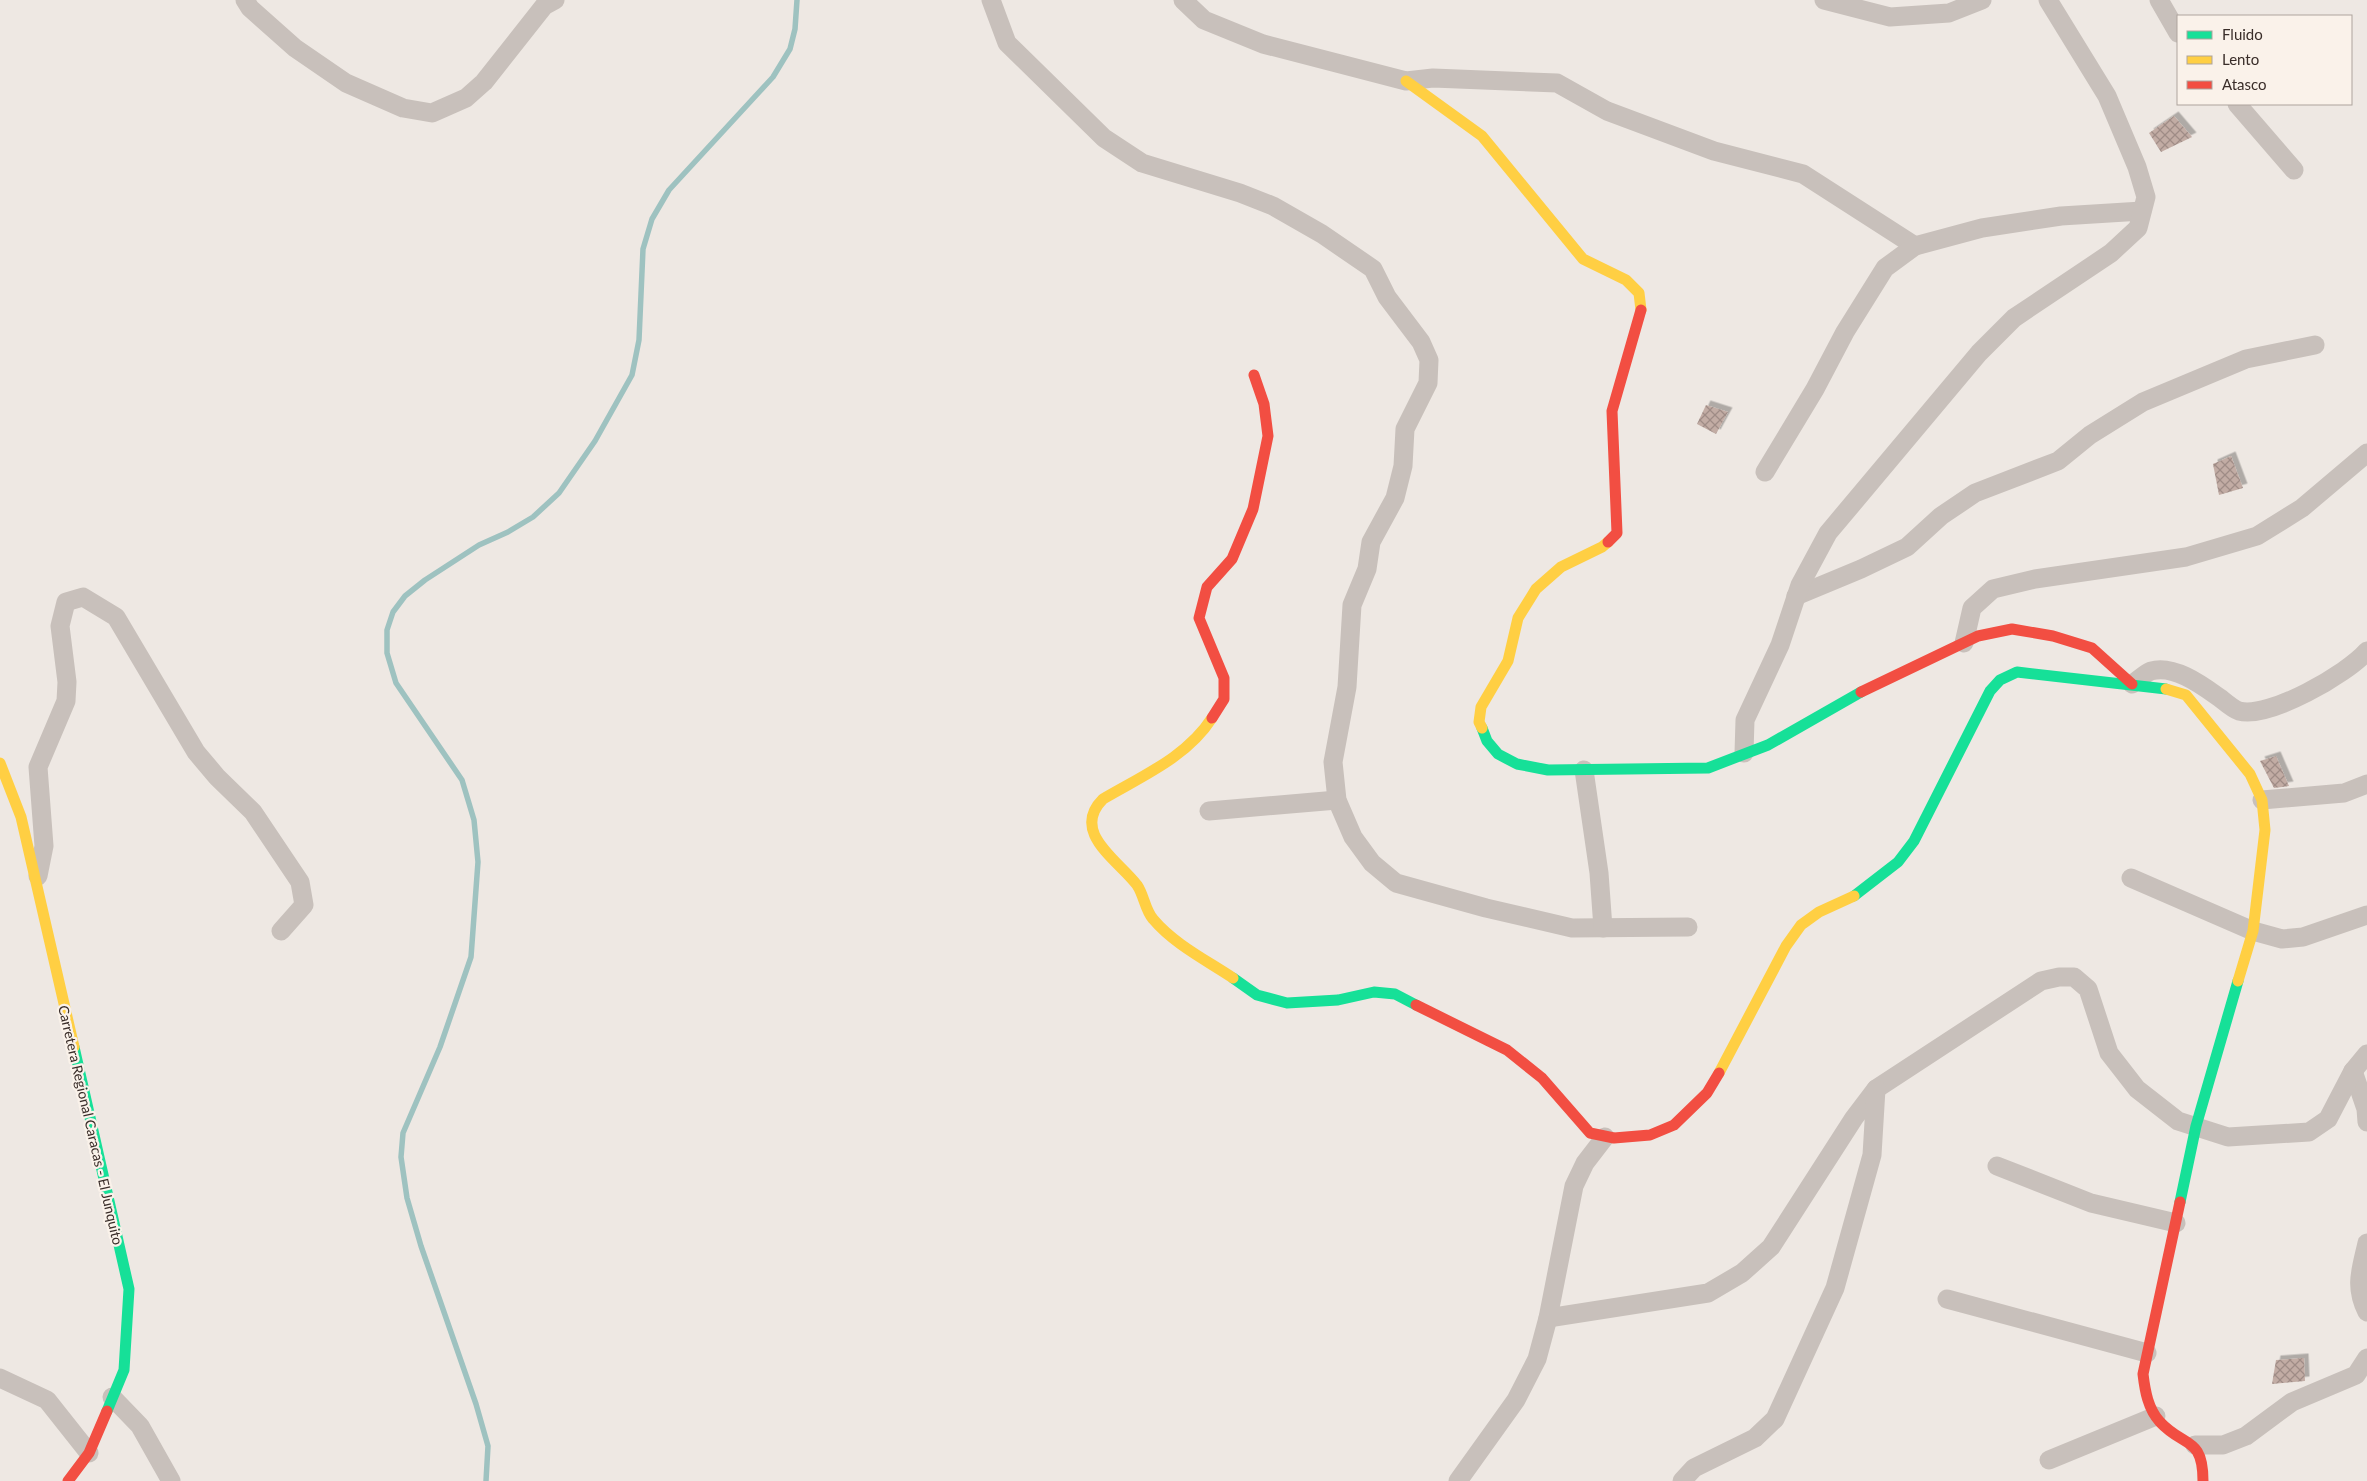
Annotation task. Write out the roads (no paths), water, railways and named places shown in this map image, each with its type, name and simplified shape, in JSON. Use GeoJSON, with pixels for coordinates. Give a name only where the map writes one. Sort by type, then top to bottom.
{"type":"FeatureCollection","features":[{"type":"Feature","properties":{"kind":"street"},"geometry":{"type":"LineString","coordinates":[[245,0],[250,8],[294,48],[346,83],[403,108],[432,113],[466,98],[484,82],[544,6],[555,0]]}},
{"type":"Feature","properties":{"kind":"street"},"geometry":{"type":"LineString","coordinates":[[991,0],[1007,43],[1104,138],[1142,163],[1240,192],[1273,206],[1322,234],[1372,269],[1387,297],[1421,342],[1429,360],[1428,383],[1405,429],[1403,466],[1395,498],[1371,542],[1367,569],[1352,605],[1347,687],[1333,762],[1337,800],[1353,837],[1372,863],[1396,884],[1572,928],[1688,927]]}},
{"type":"Feature","properties":{"kind":"street"},"geometry":{"type":"LineString","coordinates":[[1183,0],[1204,20],[1263,44],[1406,80],[1433,78],[1557,83],[1607,111],[1714,151],[1803,174],[1914,246]]}},
{"type":"Feature","properties":{"kind":"street"},"geometry":{"type":"LineString","coordinates":[[1824,0],[1890,18],[1948,13],[1982,0]]}},
{"type":"Feature","properties":{"kind":"street"},"geometry":{"type":"LineString","coordinates":[[1744,753],[1745,720],[1780,645],[1800,585],[1828,534],[1979,353],[2014,318],[2111,252],[2138,228],[2146,197],[2138,167],[2107,96],[2048,0]]}},
{"type":"Feature","properties":{"kind":"street"},"geometry":{"type":"LineString","coordinates":[[2159,0],[2177,31]]}},
{"type":"Feature","properties":{"kind":"street"},"geometry":{"type":"LineString","coordinates":[[1406,80],[1482,136],[1583,259],[1626,280],[1639,293],[1642,307],[1612,411],[1616,533],[1602,547],[1561,567],[1536,589],[1518,618],[1508,661],[1481,707],[1479,722],[1487,741],[1498,754],[1517,764],[1548,770],[1708,768],[1768,745],[1855,695],[1978,636],[2012,629],[2053,636],[2092,648],[2132,684]]}},
{"type":"Feature","properties":{"kind":"street"},"geometry":{"type":"LineString","coordinates":[[2238,105],[2294,170]]}},
{"type":"Feature","properties":{"kind":"street"},"geometry":{"type":"LineString","coordinates":[[1765,472],[1884,268],[1914,246],[1982,228],[2061,216],[2142,211]]}},
{"type":"Feature","properties":{"kind":"street"},"geometry":{"type":"LineString","coordinates":[[1796,596],[1861,569],[1907,547],[1941,516],[1975,494],[2058,461],[2090,435],[2143,402],[2246,358],[2315,345]]}},
{"type":"Feature","properties":{"kind":"street"},"geometry":{"type":"LineString","coordinates":[[1254,375],[1264,404],[1268,436],[1253,509],[1232,559],[1207,587],[1199,618],[1224,678],[1224,699],[1204,730],[1172,759],[1103,799],[1094,808],[1091,825],[1098,843],[1138,886],[1152,918],[1172,937],[1257,995],[1287,1003],[1338,1000],[1374,992],[1394,994],[1507,1050],[1542,1078],[1590,1133],[1614,1138],[1650,1135],[1674,1125],[1707,1093],[1729,1057],[1786,946],[1801,925],[1819,912],[1853,897],[1898,862],[1914,841],[1990,691],[2000,680],[2017,672],[2159,687],[2186,695],[2250,774],[2262,800],[2265,830],[2253,931],[2196,1126],[2143,1374],[2146,1401],[2160,1422],[2195,1445],[2223,1445],[2246,1436],[2292,1402],[2356,1375],[2367,1358]]}},
{"type":"Feature","properties":{"kind":"street"},"geometry":{"type":"LineString","coordinates":[[1964,643],[1972,608],[1993,589],[2035,579],[2186,557],[2257,536],[2302,508],[2367,453]]}},
{"type":"Feature","properties":{"kind":"street"},"geometry":{"type":"LineString","coordinates":[[37,885],[44,846],[38,766],[66,701],[67,682],[60,626],[66,602],[83,597],[116,617],[196,752],[217,777],[253,812],[300,882],[304,904],[281,931]]}},
{"type":"Feature","properties":{"kind":"street"},"geometry":{"type":"LineString","coordinates":[[2132,684],[2151,671],[2176,672],[2203,686],[2238,711],[2260,711],[2328,682],[2360,659],[2367,651]]}},
{"type":"Feature","properties":{"kind":"street","name":"Carretera Regional Caracas - El Junquito"},"geometry":{"type":"LineString","coordinates":[[0,764],[22,817],[128,1289],[124,1370],[90,1453],[68,1481]]}},
{"type":"Feature","properties":{"kind":"street"},"geometry":{"type":"LineString","coordinates":[[1584,770],[1600,874],[1603,928]]}},
{"type":"Feature","properties":{"kind":"street"},"geometry":{"type":"LineString","coordinates":[[2262,800],[2344,793],[2367,784]]}},
{"type":"Feature","properties":{"kind":"street"},"geometry":{"type":"LineString","coordinates":[[1210,811],[1337,800]]}},
{"type":"Feature","properties":{"kind":"street"},"geometry":{"type":"LineString","coordinates":[[2131,878],[2253,931],[2282,939],[2303,937],[2367,915]]}},
{"type":"Feature","properties":{"kind":"street"},"geometry":{"type":"LineString","coordinates":[[1548,1318],[1708,1293],[1742,1273],[1771,1247],[1854,1118],[1876,1089],[2041,981],[2059,977],[2074,977],[2088,989],[2109,1053],[2137,1089],[2178,1120],[2228,1137],[2310,1132],[2328,1118],[2353,1071],[2367,1054]]}},
{"type":"Feature","properties":{"kind":"street"},"geometry":{"type":"LineString","coordinates":[[2353,1071],[2366,1109],[2367,1122]]}},
{"type":"Feature","properties":{"kind":"street"},"geometry":{"type":"LineString","coordinates":[[1682,1481],[1694,1468],[1755,1438],[1775,1419],[1835,1288],[1872,1155],[1876,1089]]}},
{"type":"Feature","properties":{"kind":"street"},"geometry":{"type":"LineString","coordinates":[[1458,1481],[1516,1400],[1537,1359],[1548,1318],[1574,1186],[1585,1163],[1605,1137]]}},
{"type":"Feature","properties":{"kind":"street"},"geometry":{"type":"LineString","coordinates":[[1997,1166],[2091,1203],[2176,1223]]}},
{"type":"Feature","properties":{"kind":"street"},"geometry":{"type":"LineString","coordinates":[[2367,1243],[2358,1280],[2360,1298],[2367,1312]]}},
{"type":"Feature","properties":{"kind":"street"},"geometry":{"type":"LineString","coordinates":[[1947,1299],[2147,1353]]}},
{"type":"Feature","properties":{"kind":"street"},"geometry":{"type":"LineString","coordinates":[[0,1378],[46,1400],[90,1453]]}},
{"type":"Feature","properties":{"kind":"street"},"geometry":{"type":"LineString","coordinates":[[112,1397],[140,1426],[163,1472],[171,1481]]}},
{"type":"Feature","properties":{"kind":"street"},"geometry":{"type":"LineString","coordinates":[[2049,1460],[2156,1416]]}},
{"type":"Feature","properties":{"kind":"street"},"geometry":{"type":"LineString","coordinates":[[2195,1445],[2204,1466],[2203,1481]]}},
{"type":"Feature","properties":{"kind":"waterway"},"geometry":{"type":"LineString","coordinates":[[486,1481],[488,1446],[476,1404],[421,1246],[407,1198],[401,1157],[403,1133],[440,1047],[471,957],[478,862],[474,820],[462,780],[396,683],[387,653],[387,630],[393,612],[405,596],[425,580],[479,545],[508,532],[533,517],[559,493],[595,441],[632,375],[639,340],[643,249],[652,219],[669,190],[773,77],[790,49],[795,29],[797,0]]}}]}
